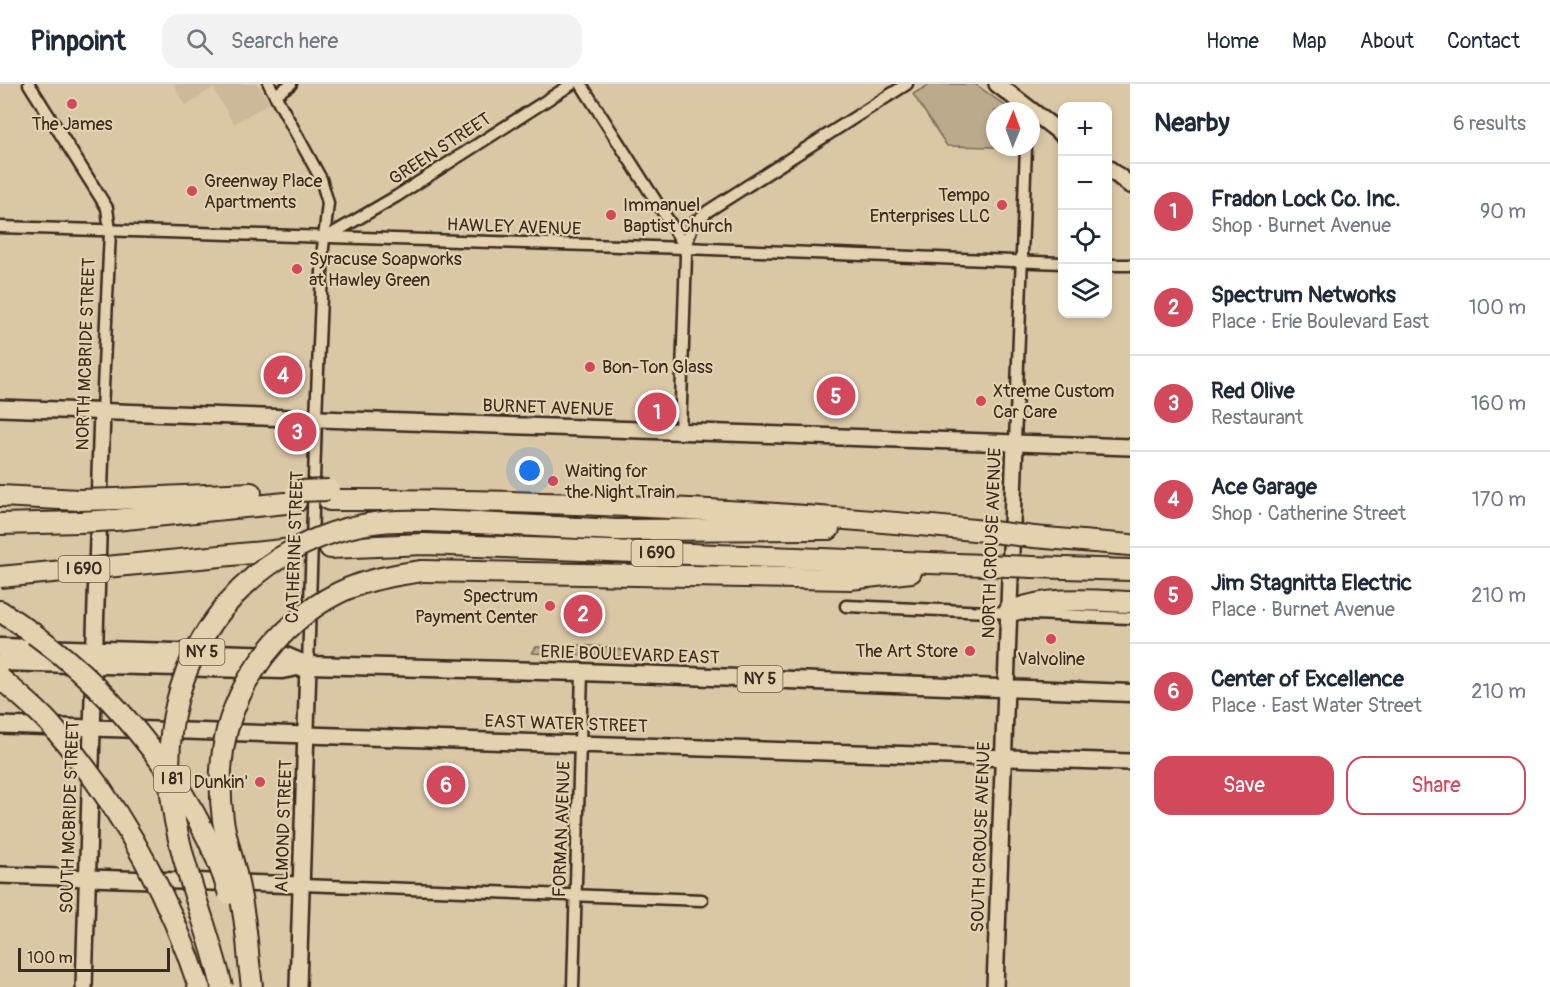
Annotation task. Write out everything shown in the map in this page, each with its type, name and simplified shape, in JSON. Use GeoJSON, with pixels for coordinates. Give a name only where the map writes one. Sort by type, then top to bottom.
{"type":"FeatureCollection","features":[{"type":"Feature","properties":{"kind":"highway"},"geometry":{"type":"LineString","coordinates":[[0,496],[80,500],[329,495],[475,500],[858,518],[1130,545]]}},
{"type":"Feature","properties":{"kind":"highway"},"geometry":{"type":"LineString","coordinates":[[0,524],[115,520],[296,496]]}},
{"type":"Feature","properties":{"kind":"highway"},"geometry":{"type":"LineString","coordinates":[[222,987],[175,824],[170,792],[173,717],[188,669],[197,649],[233,595],[271,563],[290,551],[349,528],[405,521],[617,530],[985,531]]}},
{"type":"Feature","properties":{"kind":"highway","name":"I 690"},"geometry":{"type":"LineString","coordinates":[[0,577],[293,549],[424,544],[1130,570]]}},
{"type":"Feature","properties":{"kind":"highway"},"geometry":{"type":"LineString","coordinates":[[249,963],[242,904],[223,821],[222,758],[227,729],[245,688],[267,653],[294,623],[316,606],[359,584],[422,571],[850,579],[984,565]]}},
{"type":"Feature","properties":{"kind":"highway"},"geometry":{"type":"LineString","coordinates":[[1009,612],[1030,604],[1056,600],[1130,602]]}},
{"type":"Feature","properties":{"kind":"highway","name":"I 81"},"geometry":{"type":"LineString","coordinates":[[0,611],[34,634],[83,674],[125,717],[182,793],[224,874],[249,963],[252,987]]}},
{"type":"Feature","properties":{"kind":"highway"},"geometry":{"type":"LineString","coordinates":[[0,678],[49,723],[119,816],[168,904],[199,987]]}},
{"type":"Feature","properties":{"kind":"main road","name":"ERIE BOULEVARD EAST"},"geometry":{"type":"LineString","coordinates":[[0,646],[94,657]]}},
{"type":"Feature","properties":{"kind":"main road","name":"ERIE BOULEVARD EAST"},"geometry":{"type":"LineString","coordinates":[[0,662],[94,657],[283,655],[308,665],[582,672],[1130,693]]}},
{"type":"Feature","properties":{"kind":"street","name":"NORTH MCBRIDE STREET"},"geometry":{"type":"LineString","coordinates":[[28,84],[101,197],[107,208],[110,231],[94,657]]}},
{"type":"Feature","properties":{"kind":"street","name":"CATHERINE STREET"},"geometry":{"type":"LineString","coordinates":[[269,84],[326,190],[328,222],[325,238],[316,418],[308,665]]}},
{"type":"Feature","properties":{"kind":"street"},"geometry":{"type":"LineString","coordinates":[[275,95],[291,84]]}},
{"type":"Feature","properties":{"kind":"street","name":"GREEN STREET"},"geometry":{"type":"LineString","coordinates":[[325,238],[397,196],[572,84]]}},
{"type":"Feature","properties":{"kind":"street"},"geometry":{"type":"LineString","coordinates":[[581,84],[685,248]]}},
{"type":"Feature","properties":{"kind":"street"},"geometry":{"type":"LineString","coordinates":[[680,432],[685,248],[693,224],[708,211],[907,84]]}},
{"type":"Feature","properties":{"kind":"street"},"geometry":{"type":"LineString","coordinates":[[997,84],[1019,102]]}},
{"type":"Feature","properties":{"kind":"street"},"geometry":{"type":"LineString","coordinates":[[1040,118],[1058,131]]}},
{"type":"Feature","properties":{"kind":"street","name":"NORTH CROUSE AVENUE"},"geometry":{"type":"LineString","coordinates":[[1006,688],[1026,156]]}},
{"type":"Feature","properties":{"kind":"street"},"geometry":{"type":"LineString","coordinates":[[1112,172],[1130,185]]}},
{"type":"Feature","properties":{"kind":"street","name":"HAWLEY AVENUE"},"geometry":{"type":"LineString","coordinates":[[0,227],[685,248],[1058,263]]}},
{"type":"Feature","properties":{"kind":"street"},"geometry":{"type":"LineString","coordinates":[[1112,265],[1130,265]]}},
{"type":"Feature","properties":{"kind":"street","name":"BURNET AVENUE"},"geometry":{"type":"LineString","coordinates":[[0,408],[1130,447]]}},
{"type":"Feature","properties":{"kind":"street"},"geometry":{"type":"LineString","coordinates":[[846,606],[1130,618]]}},
{"type":"Feature","properties":{"kind":"street","name":"SOUTH MCBRIDE STREET"},"geometry":{"type":"LineString","coordinates":[[84,987],[94,657]]}},
{"type":"Feature","properties":{"kind":"street","name":"ALMOND STREET"},"geometry":{"type":"LineString","coordinates":[[298,987],[308,665]]}},
{"type":"Feature","properties":{"kind":"street","name":"FORMAN AVENUE"},"geometry":{"type":"LineString","coordinates":[[573,987],[582,672]]}},
{"type":"Feature","properties":{"kind":"street","name":"SOUTH CROUSE AVENUE"},"geometry":{"type":"LineString","coordinates":[[995,987],[1006,688]]}},
{"type":"Feature","properties":{"kind":"street","name":"EAST WATER STREET"},"geometry":{"type":"LineString","coordinates":[[0,724],[1130,762]]}},
{"type":"Feature","properties":{"kind":"street"},"geometry":{"type":"LineString","coordinates":[[0,875],[702,900]]}},
{"type":"Feature","properties":{"kind":"shaded area"},"geometry":{"type":"Polygon","coordinates":[[[174,84],[258,84],[269,103],[234,124],[213,88],[185,106],[174,84]]]}},
{"type":"Feature","properties":{"kind":"shaded area"},"geometry":{"type":"Polygon","coordinates":[[[930,84],[975,84],[1000,102],[986,102],[986,147],[947,146],[913,94],[930,84]]]}},
{"type":"Feature","properties":{"kind":"shaded area"},"geometry":{"type":"Polygon","coordinates":[[[578,645],[608,647],[629,652],[630,657],[532,653],[536,647],[578,645]]]}},
{"type":"Feature","properties":{"kind":"place","name":"The James"},"geometry":{"type":"Point","coordinates":[72,104]}},
{"type":"Feature","properties":{"kind":"place","name":"Greenway Place Apartments"},"geometry":{"type":"Point","coordinates":[192,191]}},
{"type":"Feature","properties":{"kind":"place","name":"Tempo Enterprises LLC"},"geometry":{"type":"Point","coordinates":[1002,205]}},
{"type":"Feature","properties":{"kind":"place","name":"Immanuel Baptist Church"},"geometry":{"type":"Point","coordinates":[611,215]}},
{"type":"Feature","properties":{"kind":"place","name":"Syracuse Soapworks at Hawley Green"},"geometry":{"type":"Point","coordinates":[297,269]}},
{"type":"Feature","properties":{"kind":"place","name":"Bon-Ton Glass"},"geometry":{"type":"Point","coordinates":[590,367]}},
{"type":"Feature","properties":{"kind":"place","name":"Ace Garage"},"geometry":{"type":"Point","coordinates":[283,375]}},
{"type":"Feature","properties":{"kind":"place","name":"Jim Stagnitta Electric"},"geometry":{"type":"Point","coordinates":[836,396]}},
{"type":"Feature","properties":{"kind":"place","name":"Xtreme Custom Car Care"},"geometry":{"type":"Point","coordinates":[981,401]}},
{"type":"Feature","properties":{"kind":"place","name":"Fradon Lock Co. Inc."},"geometry":{"type":"Point","coordinates":[657,412]}},
{"type":"Feature","properties":{"kind":"place","name":"Red Olive"},"geometry":{"type":"Point","coordinates":[297,432]}},
{"type":"Feature","properties":{"kind":"place","name":"Waiting for the Night Train"},"geometry":{"type":"Point","coordinates":[553,481]}},
{"type":"Feature","properties":{"kind":"place","name":"Spectrum Payment Center"},"geometry":{"type":"Point","coordinates":[550,606]}},
{"type":"Feature","properties":{"kind":"place","name":"Spectrum Networks"},"geometry":{"type":"Point","coordinates":[583,614]}},
{"type":"Feature","properties":{"kind":"place","name":"Valvoline"},"geometry":{"type":"Point","coordinates":[1051,639]}},
{"type":"Feature","properties":{"kind":"place","name":"The Art Store"},"geometry":{"type":"Point","coordinates":[970,651]}},
{"type":"Feature","properties":{"kind":"place","name":"Dunkin'"},"geometry":{"type":"Point","coordinates":[260,782]}},
{"type":"Feature","properties":{"kind":"place","name":"Center of Excellence"},"geometry":{"type":"Point","coordinates":[446,785]}}]}
